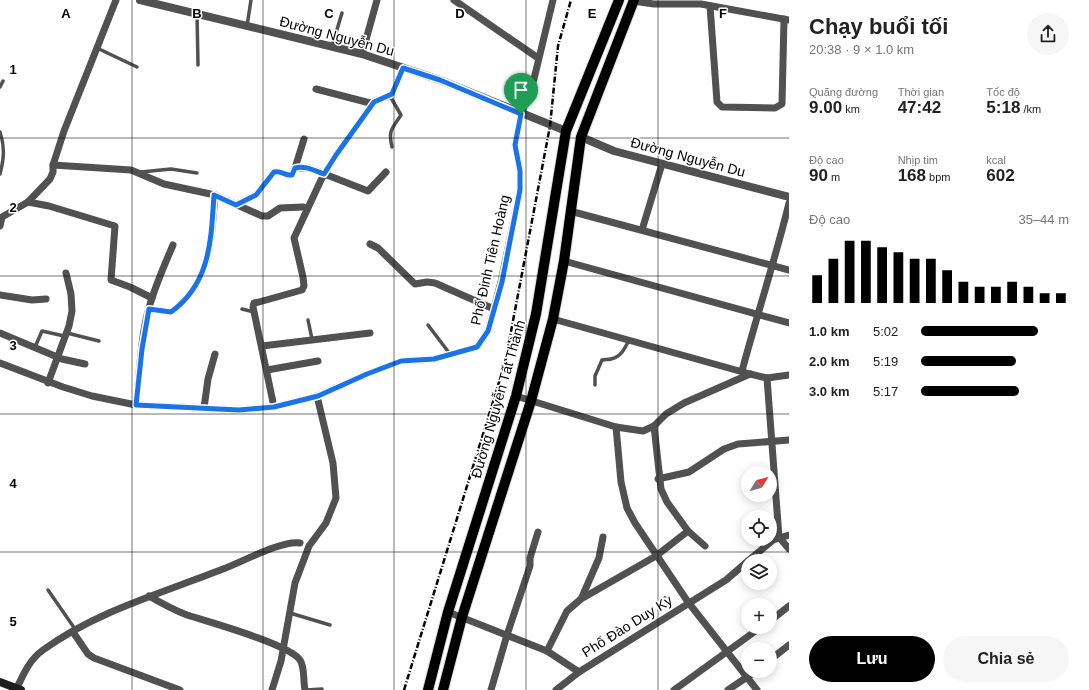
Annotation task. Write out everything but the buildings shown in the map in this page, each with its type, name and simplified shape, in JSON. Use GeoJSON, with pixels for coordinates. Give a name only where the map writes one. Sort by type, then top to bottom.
{"type":"FeatureCollection","features":[{"type":"Feature","properties":{"kind":"main road","name":"Đường Nguyễn Tất Thành"},"geometry":{"type":"LineString","coordinates":[[428,690],[448,612],[516,396],[536,314],[566,131],[619,0]]}},
{"type":"Feature","properties":{"kind":"main road","name":"Đường Nguyễn Tất Thành"},"geometry":{"type":"LineString","coordinates":[[443,690],[462,617],[531,401],[553,319],[564,262],[581,136],[632,0]]}},
{"type":"Feature","properties":{"kind":"main road"},"geometry":{"type":"LineString","coordinates":[[545,258],[564,262]]}},
{"type":"Feature","properties":{"kind":"main road"},"geometry":{"type":"LineString","coordinates":[[434,670],[447,673]]}},
{"type":"Feature","properties":{"kind":"main road"},"geometry":{"type":"LineString","coordinates":[[0,682],[18,689]]}},
{"type":"Feature","properties":{"kind":"street"},"geometry":{"type":"LineString","coordinates":[[0,226],[1,217],[28,202],[50,179],[64,131],[116,0]]}},
{"type":"Feature","properties":{"kind":"street","name":"Đường Nguyễn Du"},"geometry":{"type":"LineString","coordinates":[[140,0],[362,54],[440,80],[566,131]]}},
{"type":"Feature","properties":{"kind":"street"},"geometry":{"type":"LineString","coordinates":[[362,54],[377,0]]}},
{"type":"Feature","properties":{"kind":"street"},"geometry":{"type":"LineString","coordinates":[[454,0],[538,58]]}},
{"type":"Feature","properties":{"kind":"street","name":"Phố Đinh Tiên Hoàng"},"geometry":{"type":"LineString","coordinates":[[0,363],[48,383],[92,396],[136,405],[239,410],[274,407],[318,396],[367,374],[401,361],[434,359],[474,349],[480,344],[488,331],[502,282],[520,190],[520,171],[515,145],[521,114],[534,79],[553,0]]}},
{"type":"Feature","properties":{"kind":"street"},"geometry":{"type":"LineString","coordinates":[[632,0],[654,4],[701,4],[786,19],[782,104],[775,108],[722,107],[717,102],[710,6]]}},
{"type":"Feature","properties":{"kind":"street"},"geometry":{"type":"LineString","coordinates":[[316,89],[363,102],[374,102],[390,96],[403,68]]}},
{"type":"Feature","properties":{"kind":"street"},"geometry":{"type":"LineString","coordinates":[[274,407],[262,346],[252,307],[254,303],[302,290],[304,286],[303,277],[294,238],[324,174],[374,102]]}},
{"type":"Feature","properties":{"kind":"street","name":"Đường Nguyễn Du"},"geometry":{"type":"LineString","coordinates":[[581,136],[614,151],[789,197]]}},
{"type":"Feature","properties":{"kind":"street"},"geometry":{"type":"LineString","coordinates":[[236,205],[256,195],[274,172],[280,171],[292,175],[304,139]]}},
{"type":"Feature","properties":{"kind":"street"},"geometry":{"type":"LineString","coordinates":[[642,230],[662,164]]}},
{"type":"Feature","properties":{"kind":"street"},"geometry":{"type":"LineString","coordinates":[[53,165],[131,170],[164,184],[214,195],[262,216],[268,216],[280,208],[303,207]]}},
{"type":"Feature","properties":{"kind":"street"},"geometry":{"type":"LineString","coordinates":[[295,168],[309,168],[368,191],[386,172]]}},
{"type":"Feature","properties":{"kind":"street"},"geometry":{"type":"LineString","coordinates":[[149,309],[171,312],[194,286],[207,264],[212,236],[214,195]]}},
{"type":"Feature","properties":{"kind":"street"},"geometry":{"type":"LineString","coordinates":[[28,202],[48,206],[115,226],[111,280],[130,286],[152,298]]}},
{"type":"Feature","properties":{"kind":"street"},"geometry":{"type":"LineString","coordinates":[[742,371],[774,265],[789,204]]}},
{"type":"Feature","properties":{"kind":"street"},"geometry":{"type":"LineString","coordinates":[[570,211],[789,270]]}},
{"type":"Feature","properties":{"kind":"street"},"geometry":{"type":"LineString","coordinates":[[370,244],[378,248],[415,284],[427,282],[435,283],[494,309]]}},
{"type":"Feature","properties":{"kind":"street"},"geometry":{"type":"LineString","coordinates":[[136,405],[142,349],[149,309],[173,245]]}},
{"type":"Feature","properties":{"kind":"street"},"geometry":{"type":"LineString","coordinates":[[564,262],[789,323]]}},
{"type":"Feature","properties":{"kind":"street"},"geometry":{"type":"LineString","coordinates":[[48,383],[72,311],[71,294],[66,273]]}},
{"type":"Feature","properties":{"kind":"street"},"geometry":{"type":"LineString","coordinates":[[0,295],[32,300],[46,299]]}},
{"type":"Feature","properties":{"kind":"street"},"geometry":{"type":"LineString","coordinates":[[553,319],[750,374],[767,378],[789,375]]}},
{"type":"Feature","properties":{"kind":"street"},"geometry":{"type":"LineString","coordinates":[[0,333],[57,356],[85,364]]}},
{"type":"Feature","properties":{"kind":"street"},"geometry":{"type":"LineString","coordinates":[[262,346],[370,333]]}},
{"type":"Feature","properties":{"kind":"street"},"geometry":{"type":"LineString","coordinates":[[204,408],[208,378],[215,354]]}},
{"type":"Feature","properties":{"kind":"street"},"geometry":{"type":"LineString","coordinates":[[267,370],[318,361]]}},
{"type":"Feature","properties":{"kind":"street"},"geometry":{"type":"LineString","coordinates":[[516,396],[616,428],[643,431],[654,426],[666,414],[684,403],[750,374]]}},
{"type":"Feature","properties":{"kind":"street"},"geometry":{"type":"LineString","coordinates":[[767,378],[779,537],[789,549]]}},
{"type":"Feature","properties":{"kind":"street"},"geometry":{"type":"LineString","coordinates":[[272,690],[290,613],[295,583],[308,546],[326,522],[336,498],[333,463],[318,396]]}},
{"type":"Feature","properties":{"kind":"street"},"geometry":{"type":"LineString","coordinates":[[654,426],[658,479],[667,502],[688,531],[705,546]]}},
{"type":"Feature","properties":{"kind":"street"},"geometry":{"type":"LineString","coordinates":[[616,428],[621,482],[627,508],[656,556],[688,602],[741,670]]}},
{"type":"Feature","properties":{"kind":"street"},"geometry":{"type":"LineString","coordinates":[[658,479],[689,472],[724,449],[738,444],[772,440],[789,440]]}},
{"type":"Feature","properties":{"kind":"street"},"geometry":{"type":"LineString","coordinates":[[546,651],[567,611],[580,599],[656,556],[688,531]]}},
{"type":"Feature","properties":{"kind":"street"},"geometry":{"type":"LineString","coordinates":[[491,690],[506,635],[530,566],[530,558],[538,532]]}},
{"type":"Feature","properties":{"kind":"street","name":"Phố Đào Duy Kỳ"},"geometry":{"type":"LineString","coordinates":[[757,554],[779,537],[789,535]]}},
{"type":"Feature","properties":{"kind":"street"},"geometry":{"type":"LineString","coordinates":[[580,599],[599,558],[603,537]]}},
{"type":"Feature","properties":{"kind":"street"},"geometry":{"type":"LineString","coordinates":[[18,689],[28,665],[42,650],[74,631],[123,606],[222,570],[288,543],[300,543]]}},
{"type":"Feature","properties":{"kind":"street","name":"Phố Đào Duy Kỳ"},"geometry":{"type":"LineString","coordinates":[[448,612],[546,651],[579,672],[688,602],[726,580],[741,567]]}},
{"type":"Feature","properties":{"kind":"street"},"geometry":{"type":"LineString","coordinates":[[149,596],[186,614],[246,633],[282,648],[300,659],[306,690]]}},
{"type":"Feature","properties":{"kind":"street"},"geometry":{"type":"LineString","coordinates":[[777,615],[789,606]]}},
{"type":"Feature","properties":{"kind":"street"},"geometry":{"type":"LineString","coordinates":[[74,631],[88,654],[94,658],[180,690]]}},
{"type":"Feature","properties":{"kind":"street"},"geometry":{"type":"LineString","coordinates":[[674,690],[752,634]]}},
{"type":"Feature","properties":{"kind":"street"},"geometry":{"type":"LineString","coordinates":[[777,654],[789,645]]}},
{"type":"Feature","properties":{"kind":"street"},"geometry":{"type":"LineString","coordinates":[[556,690],[579,672]]}},
{"type":"Feature","properties":{"kind":"street"},"geometry":{"type":"LineString","coordinates":[[728,690],[747,678],[757,690]]}},
{"type":"Feature","properties":{"kind":"lane"},"geometry":{"type":"LineString","coordinates":[[247,26],[251,0]]}},
{"type":"Feature","properties":{"kind":"lane"},"geometry":{"type":"LineString","coordinates":[[197,13],[198,65]]}},
{"type":"Feature","properties":{"kind":"lane"},"geometry":{"type":"LineString","coordinates":[[332,47],[342,14]]}},
{"type":"Feature","properties":{"kind":"lane"},"geometry":{"type":"LineString","coordinates":[[97,48],[137,67]]}},
{"type":"Feature","properties":{"kind":"lane"},"geometry":{"type":"LineString","coordinates":[[0,87],[3,82]]}},
{"type":"Feature","properties":{"kind":"lane"},"geometry":{"type":"LineString","coordinates":[[390,96],[401,115],[391,130],[389,136],[392,147]]}},
{"type":"Feature","properties":{"kind":"lane"},"geometry":{"type":"LineString","coordinates":[[0,132],[3,141],[4,158],[0,174]]}},
{"type":"Feature","properties":{"kind":"lane"},"geometry":{"type":"LineString","coordinates":[[138,173],[171,168],[197,174]]}},
{"type":"Feature","properties":{"kind":"lane"},"geometry":{"type":"LineString","coordinates":[[242,309],[254,312]]}},
{"type":"Feature","properties":{"kind":"lane"},"geometry":{"type":"LineString","coordinates":[[308,320],[312,339]]}},
{"type":"Feature","properties":{"kind":"lane"},"geometry":{"type":"LineString","coordinates":[[428,324],[451,355]]}},
{"type":"Feature","properties":{"kind":"lane"},"geometry":{"type":"LineString","coordinates":[[35,347],[42,331],[99,341]]}},
{"type":"Feature","properties":{"kind":"lane"},"geometry":{"type":"LineString","coordinates":[[595,385],[596,376],[602,360],[610,360],[620,354],[624,350],[629,340]]}},
{"type":"Feature","properties":{"kind":"lane"},"geometry":{"type":"LineString","coordinates":[[48,590],[74,631]]}},
{"type":"Feature","properties":{"kind":"lane"},"geometry":{"type":"LineString","coordinates":[[290,613],[330,625]]}},
{"type":"Feature","properties":{"kind":"lane"},"geometry":{"type":"LineString","coordinates":[[306,690],[322,689]]}},
{"type":"Feature","properties":{"kind":"railway"},"geometry":{"type":"LineString","coordinates":[[404,690],[505,363],[550,126],[558,46],[571,0]]}},
{"type":"Feature","properties":{"kind":"route"},"geometry":{"type":"LineString","coordinates":[[403,68],[440,80],[521,114],[515,145],[520,171],[520,190],[502,282],[488,331],[477,347],[434,359],[401,361],[367,374],[318,396],[274,407],[239,410],[136,405],[142,349],[149,309],[167,312],[174,310],[194,286],[207,264],[212,236],[214,195],[236,205],[256,195],[274,172],[280,171],[284,174],[292,175],[295,168],[298,167],[309,168],[324,174],[336,155],[354,133],[374,102],[392,94],[403,68]]}}]}
